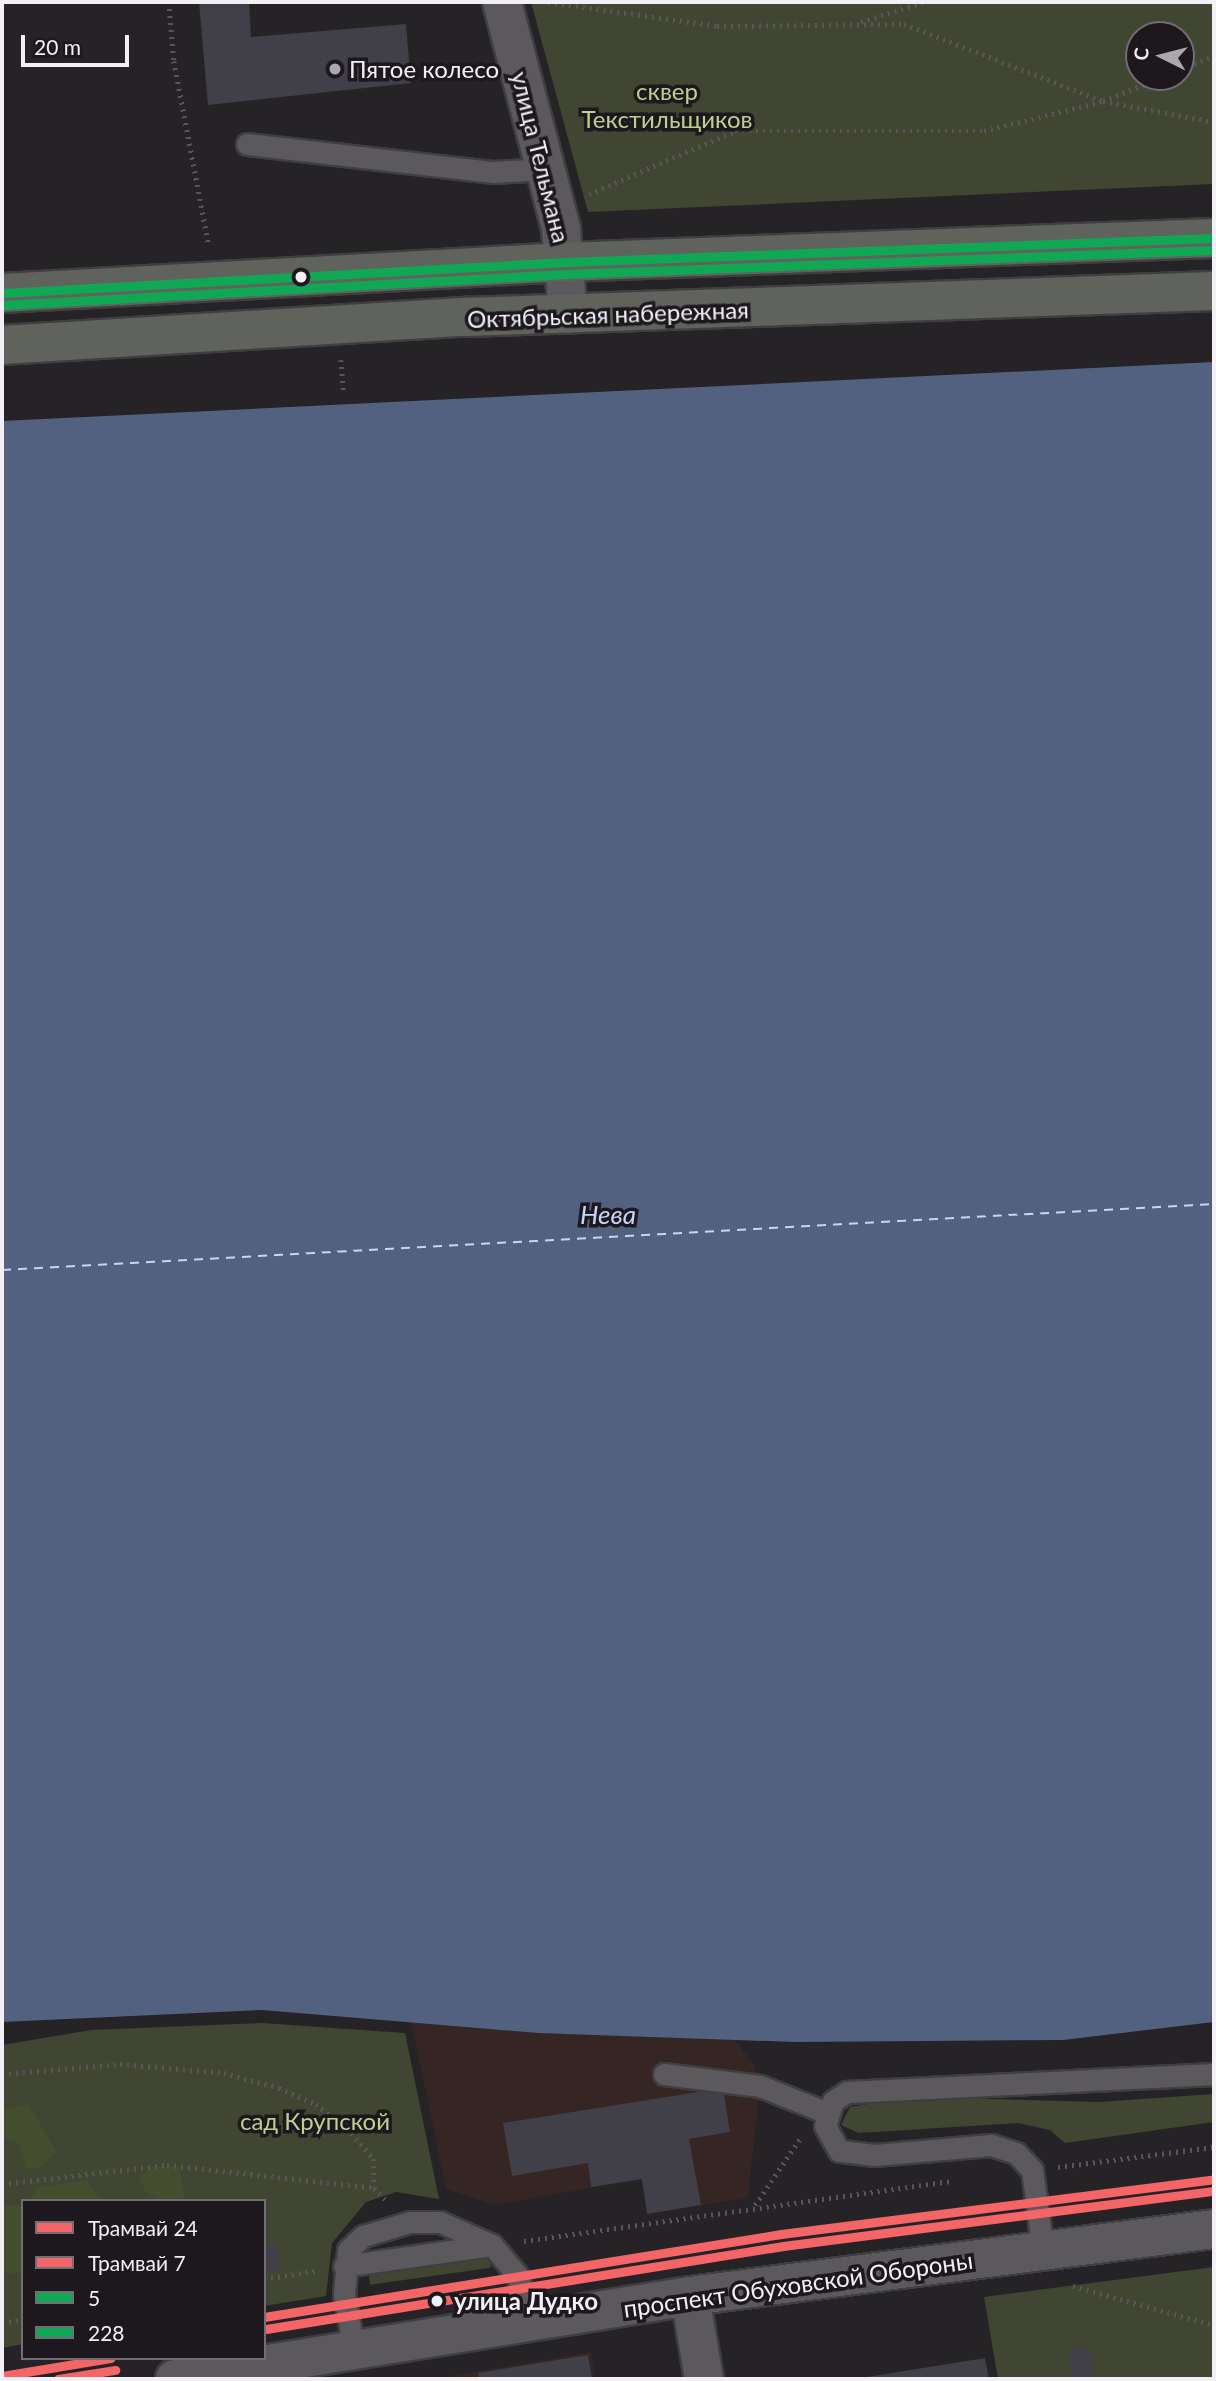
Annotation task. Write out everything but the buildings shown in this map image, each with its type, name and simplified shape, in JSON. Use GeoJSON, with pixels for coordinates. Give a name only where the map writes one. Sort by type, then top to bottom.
{"type":"FeatureCollection","features":[{"type":"Feature","properties":{"kind":"main road","name":"улица Тельмана"},"geometry":{"type":"LineString","coordinates":[[502,2],[556,209],[565,262],[568,314]]}},
{"type":"Feature","properties":{"kind":"main road"},"geometry":{"type":"LineString","coordinates":[[2,293],[565,262],[1214,238]]}},
{"type":"Feature","properties":{"kind":"main road","name":"Октябрьская набережная"},"geometry":{"type":"LineString","coordinates":[[2,345],[568,314],[1214,291]]}},
{"type":"Feature","properties":{"kind":"main road","name":"проспект Обуховской Обороны"},"geometry":{"type":"LineString","coordinates":[[175,2379],[690,2296],[1051,2267],[1214,2229]]}},
{"type":"Feature","properties":{"kind":"main road"},"geometry":{"type":"LineString","coordinates":[[690,2296],[704,2379]]}},
{"type":"Feature","properties":{"kind":"lane"},"geometry":{"type":"LineString","coordinates":[[247,144],[493,172],[546,169]]}},
{"type":"Feature","properties":{"kind":"lane"},"geometry":{"type":"LineString","coordinates":[[664,2074],[760,2086],[826,2120],[839,2151],[855,2155],[991,2145],[1016,2153],[1032,2171],[1051,2267]]}},
{"type":"Feature","properties":{"kind":"lane"},"geometry":{"type":"LineString","coordinates":[[826,2120],[847,2092],[1214,2074]]}},
{"type":"Feature","properties":{"kind":"lane"},"geometry":{"type":"LineString","coordinates":[[354,2350],[344,2266],[363,2236],[410,2222],[440,2222],[492,2245],[517,2275],[532,2321]]}},
{"type":"Feature","properties":{"kind":"lane"},"geometry":{"type":"LineString","coordinates":[[344,2266],[492,2245]]}},
{"type":"Feature","properties":{"kind":"path"},"geometry":{"type":"LineString","coordinates":[[169,2],[174,61],[209,246]]}},
{"type":"Feature","properties":{"kind":"path"},"geometry":{"type":"LineString","coordinates":[[548,2],[717,26],[904,24],[1103,101],[1214,122]]}},
{"type":"Feature","properties":{"kind":"path"},"geometry":{"type":"LineString","coordinates":[[854,24],[923,2]]}},
{"type":"Feature","properties":{"kind":"path"},"geometry":{"type":"LineString","coordinates":[[1195,63],[1214,56]]}},
{"type":"Feature","properties":{"kind":"path"},"geometry":{"type":"LineString","coordinates":[[556,209],[735,131],[984,131],[1103,101],[1128,91]]}},
{"type":"Feature","properties":{"kind":"path"},"geometry":{"type":"LineString","coordinates":[[340,349],[344,394]]}},
{"type":"Feature","properties":{"kind":"path"},"geometry":{"type":"LineString","coordinates":[[2,2074],[120,2064],[225,2073],[279,2088],[316,2104],[347,2128],[374,2159],[374,2188],[167,2165],[2,2184]]}},
{"type":"Feature","properties":{"kind":"path"},"geometry":{"type":"LineString","coordinates":[[755,2205],[784,2155],[802,2136],[826,2120]]}},
{"type":"Feature","properties":{"kind":"path"},"geometry":{"type":"LineString","coordinates":[[1032,2171],[1214,2147]]}},
{"type":"Feature","properties":{"kind":"path"},"geometry":{"type":"LineString","coordinates":[[492,2245],[755,2205],[953,2180]]}},
{"type":"Feature","properties":{"kind":"path"},"geometry":{"type":"LineString","coordinates":[[724,2202],[726,2211]]}},
{"type":"Feature","properties":{"kind":"path"},"geometry":{"type":"LineString","coordinates":[[1051,2267],[1214,2325]]}},
{"type":"Feature","properties":{"kind":"path"},"geometry":{"type":"LineString","coordinates":[[266,2279],[319,2270]]}},
{"type":"Feature","properties":{"kind":"path"},"geometry":{"type":"LineString","coordinates":[[2,2323],[21,2319]]}},
{"type":"Feature","properties":{"kind":"shaded area"},"geometry":{"type":"Polygon","coordinates":[[[411,2022],[538,2033],[734,2039],[755,2066],[760,2086],[748,2198],[647,2214],[641,2179],[494,2205],[446,2189],[411,2022]]]}},
{"type":"Feature","properties":{"kind":"shaded area"},"geometry":{"type":"Polygon","coordinates":[[[591,2352],[595,2379],[431,2379],[591,2352]]]}},
{"type":"Feature","properties":{"kind":"green space","name":"сквер Текстильщиков"},"geometry":{"type":"Polygon","coordinates":[[[531,2],[1214,2],[1214,184],[588,212],[531,2]]]}},
{"type":"Feature","properties":{"kind":"green space","name":"сад Крупской"},"geometry":{"type":"Polygon","coordinates":[[[262,2023],[405,2033],[439,2199],[396,2192],[366,2202],[332,2243],[326,2296],[266,2306],[266,2199],[21,2199],[21,2344],[2,2348],[2,2045],[91,2030],[262,2023]]]}},
{"type":"Feature","properties":{"kind":"green space"},"geometry":{"type":"Polygon","coordinates":[[[1214,2094],[1214,2122],[1065,2143],[1050,2130],[1018,2123],[858,2133],[841,2125],[850,2107],[911,2097],[1099,2102],[1214,2094]]]}},
{"type":"Feature","properties":{"kind":"green space"},"geometry":{"type":"Polygon","coordinates":[[[28,2104],[57,2152],[38,2169],[26,2168],[19,2143],[2,2138],[2,2110],[28,2104]]]}},
{"type":"Feature","properties":{"kind":"green space"},"geometry":{"type":"Polygon","coordinates":[[[153,2167],[179,2167],[185,2197],[158,2199],[145,2192],[139,2177],[153,2167]]]}},
{"type":"Feature","properties":{"kind":"green space"},"geometry":{"type":"Polygon","coordinates":[[[87,2181],[100,2199],[31,2199],[37,2187],[87,2181]]]}},
{"type":"Feature","properties":{"kind":"green space"},"geometry":{"type":"Polygon","coordinates":[[[2,2205],[21,2205],[21,2273],[2,2273],[2,2205]]]}},
{"type":"Feature","properties":{"kind":"green space"},"geometry":{"type":"Polygon","coordinates":[[[489,2254],[491,2268],[370,2285],[368,2271],[489,2254]]]}},
{"type":"Feature","properties":{"kind":"green space"},"geometry":{"type":"Polygon","coordinates":[[[1214,2267],[1214,2379],[998,2379],[984,2297],[1214,2267]]]}},
{"type":"Feature","properties":{"kind":"water","name":"Нева"},"geometry":{"type":"Polygon","coordinates":[[[1214,362],[1214,2022],[1063,2040],[796,2042],[538,2033],[262,2010],[2,2022],[2,421],[1214,362]]]}},
{"type":"Feature","properties":{"kind":"ferry route"},"geometry":{"type":"LineString","coordinates":[[2,1270],[1214,1204]]}},
{"type":"Feature","properties":{"kind":"tram line","name":"24"},"geometry":{"type":"LineString","coordinates":[[266,2317],[781,2234],[1214,2179]]}},
{"type":"Feature","properties":{"kind":"tram line","name":"7"},"geometry":{"type":"LineString","coordinates":[[266,2329],[783,2246],[1214,2191]]}},
{"type":"Feature","properties":{"kind":"tram line","name":"24"},"geometry":{"type":"LineString","coordinates":[[2,2376],[99,2360]]}},
{"type":"Feature","properties":{"kind":"tram line","name":"7"},"geometry":{"type":"LineString","coordinates":[[58,2379],[115,2370]]}},
{"type":"Feature","properties":{"kind":"transit line","name":"5"},"geometry":{"type":"LineString","coordinates":[[2,293],[565,262],[1214,238]]}},
{"type":"Feature","properties":{"kind":"transit line","name":"228"},"geometry":{"type":"LineString","coordinates":[[3,305],[566,274],[1214,250]]}},
{"type":"Feature","properties":{"kind":"place","name":"Пятое колесо"},"geometry":{"type":"Point","coordinates":[335,69]}},
{"type":"Feature","properties":{"kind":"place","name":"улица Дудко"},"geometry":{"type":"Point","coordinates":[437,2301]}}]}
